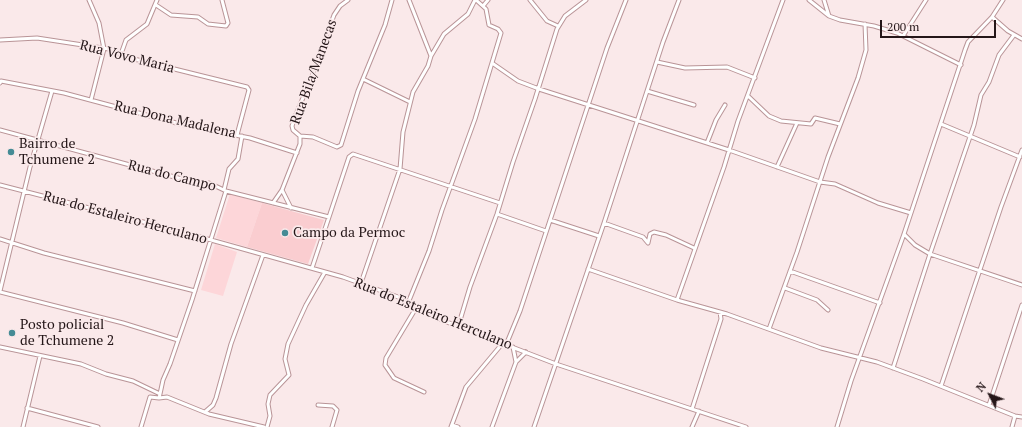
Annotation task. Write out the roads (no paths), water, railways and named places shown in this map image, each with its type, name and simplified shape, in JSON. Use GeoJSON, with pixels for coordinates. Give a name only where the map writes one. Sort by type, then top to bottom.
{"type":"FeatureCollection","features":[{"type":"Feature","properties":{"kind":"street"},"geometry":{"type":"LineString","coordinates":[[89,0],[102,32],[104,49],[91,100]]}},
{"type":"Feature","properties":{"kind":"street"},"geometry":{"type":"LineString","coordinates":[[121,54],[126,40],[146,24],[157,0]]}},
{"type":"Feature","properties":{"kind":"street"},"geometry":{"type":"LineString","coordinates":[[156,5],[171,14],[198,17],[208,24],[226,26],[228,23],[222,0]]}},
{"type":"Feature","properties":{"kind":"street","name":"Rua Bila/Manecas"},"geometry":{"type":"LineString","coordinates":[[273,204],[282,190],[300,144],[300,136],[293,130],[295,117],[312,76],[334,15],[337,10],[348,0]]}},
{"type":"Feature","properties":{"kind":"street"},"geometry":{"type":"LineString","coordinates":[[300,136],[308,136],[340,146],[385,25],[392,0]]}},
{"type":"Feature","properties":{"kind":"street"},"geometry":{"type":"LineString","coordinates":[[409,0],[431,56]]}},
{"type":"Feature","properties":{"kind":"street"},"geometry":{"type":"LineString","coordinates":[[361,283],[400,169],[403,132],[414,88],[428,66],[431,56],[444,34],[468,14],[475,0],[486,9],[489,25],[501,32],[475,119],[450,187],[429,251],[408,303]]}},
{"type":"Feature","properties":{"kind":"street"},"geometry":{"type":"LineString","coordinates":[[483,6],[488,0]]}},
{"type":"Feature","properties":{"kind":"street"},"geometry":{"type":"LineString","coordinates":[[530,0],[547,21],[558,26]]}},
{"type":"Feature","properties":{"kind":"street"},"geometry":{"type":"LineString","coordinates":[[458,326],[470,287],[497,214],[558,26],[565,16],[586,0]]}},
{"type":"Feature","properties":{"kind":"street"},"geometry":{"type":"LineString","coordinates":[[534,427],[679,0]]}},
{"type":"Feature","properties":{"kind":"street"},"geometry":{"type":"LineString","coordinates":[[677,300],[728,150],[783,0]]}},
{"type":"Feature","properties":{"kind":"street"},"geometry":{"type":"LineString","coordinates":[[808,0],[829,16],[840,20],[879,27],[904,36],[961,65]]}},
{"type":"Feature","properties":{"kind":"street"},"geometry":{"type":"LineString","coordinates":[[824,0],[829,16]]}},
{"type":"Feature","properties":{"kind":"street"},"geometry":{"type":"LineString","coordinates":[[904,36],[926,0]]}},
{"type":"Feature","properties":{"kind":"street"},"geometry":{"type":"LineString","coordinates":[[837,427],[911,214],[968,42],[992,17],[1003,0]]}},
{"type":"Feature","properties":{"kind":"street"},"geometry":{"type":"LineString","coordinates":[[506,345],[520,311],[569,166],[588,104],[624,1]]}},
{"type":"Feature","properties":{"kind":"street"},"geometry":{"type":"LineString","coordinates":[[992,17],[1014,35],[1022,39]]}},
{"type":"Feature","properties":{"kind":"street"},"geometry":{"type":"LineString","coordinates":[[769,330],[785,288],[863,59],[866,43],[865,24]]}},
{"type":"Feature","properties":{"kind":"street"},"geometry":{"type":"LineString","coordinates":[[893,368],[970,137],[981,95],[989,82],[999,55],[1014,35]]}},
{"type":"Feature","properties":{"kind":"street","name":"Rua Vovo Maria"},"geometry":{"type":"LineString","coordinates":[[0,40],[36,38],[104,49],[248,88],[249,92],[237,135]]}},
{"type":"Feature","properties":{"kind":"street"},"geometry":{"type":"LineString","coordinates":[[657,62],[686,68],[727,67],[755,78]]}},
{"type":"Feature","properties":{"kind":"street"},"geometry":{"type":"LineString","coordinates":[[492,63],[518,81],[820,182],[835,184],[878,203],[911,214]]}},
{"type":"Feature","properties":{"kind":"street"},"geometry":{"type":"LineString","coordinates":[[364,79],[410,102]]}},
{"type":"Feature","properties":{"kind":"street","name":"Rua Dona Madalena"},"geometry":{"type":"LineString","coordinates":[[0,83],[1,81],[91,100],[167,121],[242,136],[297,153]]}},
{"type":"Feature","properties":{"kind":"street"},"geometry":{"type":"LineString","coordinates":[[52,91],[24,191],[0,291],[123,323],[178,340]]}},
{"type":"Feature","properties":{"kind":"street"},"geometry":{"type":"LineString","coordinates":[[648,92],[694,105]]}},
{"type":"Feature","properties":{"kind":"street"},"geometry":{"type":"LineString","coordinates":[[748,96],[769,116],[781,122],[812,124],[815,118],[840,124]]}},
{"type":"Feature","properties":{"kind":"street"},"geometry":{"type":"LineString","coordinates":[[707,143],[724,105]]}},
{"type":"Feature","properties":{"kind":"street"},"geometry":{"type":"LineString","coordinates":[[777,167],[797,123]]}},
{"type":"Feature","properties":{"kind":"street"},"geometry":{"type":"LineString","coordinates":[[941,124],[1020,156]]}},
{"type":"Feature","properties":{"kind":"street","name":"Rua do Campo"},"geometry":{"type":"LineString","coordinates":[[0,130],[194,182],[209,183],[225,191],[329,217]]}},
{"type":"Feature","properties":{"kind":"street"},"geometry":{"type":"LineString","coordinates":[[159,398],[163,380],[195,291],[225,191],[229,169],[238,159],[242,136]]}},
{"type":"Feature","properties":{"kind":"street"},"geometry":{"type":"LineString","coordinates":[[941,386],[979,271],[1022,150]]}},
{"type":"Feature","properties":{"kind":"street"},"geometry":{"type":"LineString","coordinates":[[312,268],[351,155],[358,155],[500,203]]}},
{"type":"Feature","properties":{"kind":"street","name":"Rua do Estaleiro Herculano"},"geometry":{"type":"LineString","coordinates":[[0,185],[210,240],[361,283],[398,297],[416,308],[502,344],[556,364],[746,427]]}},
{"type":"Feature","properties":{"kind":"street"},"geometry":{"type":"LineString","coordinates":[[282,190],[291,208]]}},
{"type":"Feature","properties":{"kind":"street"},"geometry":{"type":"LineString","coordinates":[[497,214],[546,231]]}},
{"type":"Feature","properties":{"kind":"street"},"geometry":{"type":"LineString","coordinates":[[550,220],[599,236]]}},
{"type":"Feature","properties":{"kind":"street"},"geometry":{"type":"LineString","coordinates":[[604,223],[643,238],[648,243],[650,234],[654,232],[666,235],[694,248]]}},
{"type":"Feature","properties":{"kind":"street"},"geometry":{"type":"LineString","coordinates":[[904,234],[915,245],[930,254],[1022,285]]}},
{"type":"Feature","properties":{"kind":"street"},"geometry":{"type":"LineString","coordinates":[[0,239],[44,253],[195,291]]}},
{"type":"Feature","properties":{"kind":"street"},"geometry":{"type":"LineString","coordinates":[[205,412],[213,405],[216,398],[231,344],[263,255]]}},
{"type":"Feature","properties":{"kind":"street"},"geometry":{"type":"LineString","coordinates":[[588,269],[677,300],[727,314],[821,348],[893,368],[1015,416],[1022,417]]}},
{"type":"Feature","properties":{"kind":"street"},"geometry":{"type":"LineString","coordinates":[[790,271],[880,303]]}},
{"type":"Feature","properties":{"kind":"street"},"geometry":{"type":"LineString","coordinates":[[0,347],[81,364],[161,392],[167,397],[205,412],[265,427],[270,416],[268,406],[270,396],[289,375],[284,359],[288,344],[306,305],[325,272]]}},
{"type":"Feature","properties":{"kind":"street"},"geometry":{"type":"LineString","coordinates":[[785,288],[817,300],[828,310]]}},
{"type":"Feature","properties":{"kind":"street"},"geometry":{"type":"LineString","coordinates":[[988,405],[1022,305]]}},
{"type":"Feature","properties":{"kind":"street"},"geometry":{"type":"LineString","coordinates":[[416,308],[386,358],[385,364],[394,378],[424,392]]}},
{"type":"Feature","properties":{"kind":"street"},"geometry":{"type":"LineString","coordinates":[[692,409],[721,319],[720,312]]}},
{"type":"Feature","properties":{"kind":"street"},"geometry":{"type":"LineString","coordinates":[[721,319],[727,314]]}},
{"type":"Feature","properties":{"kind":"street"},"geometry":{"type":"LineString","coordinates":[[458,427],[451,426],[466,387],[502,344]]}},
{"type":"Feature","properties":{"kind":"street"},"geometry":{"type":"LineString","coordinates":[[513,348],[516,362]]}},
{"type":"Feature","properties":{"kind":"street"},"geometry":{"type":"LineString","coordinates":[[492,427],[516,362],[526,352]]}},
{"type":"Feature","properties":{"kind":"street"},"geometry":{"type":"LineString","coordinates":[[22,427],[40,356]]}},
{"type":"Feature","properties":{"kind":"street"},"geometry":{"type":"LineString","coordinates":[[141,427],[150,397],[167,397]]}},
{"type":"Feature","properties":{"kind":"street"},"geometry":{"type":"LineString","coordinates":[[318,405],[333,406],[337,410],[332,427]]}},
{"type":"Feature","properties":{"kind":"street"},"geometry":{"type":"LineString","coordinates":[[27,408],[80,422],[86,426],[98,427]]}},
{"type":"Feature","properties":{"kind":"street"},"geometry":{"type":"LineString","coordinates":[[692,427],[699,411]]}},
{"type":"Feature","properties":{"kind":"street"},"geometry":{"type":"LineString","coordinates":[[1012,427],[1015,416]]}},
{"type":"Feature","properties":{"kind":"street"},"geometry":{"type":"LineString","coordinates":[[80,422],[81,427]]}},
{"type":"Feature","properties":{"kind":"place","name":"Bairro de Tchumene 2"},"geometry":{"type":"Point","coordinates":[11,152]}},
{"type":"Feature","properties":{"kind":"place","name":"Campo da Permoc"},"geometry":{"type":"Point","coordinates":[285,233]}},
{"type":"Feature","properties":{"kind":"place","name":"Posto policial de Tchumene 2"},"geometry":{"type":"Point","coordinates":[12,333]}}]}
